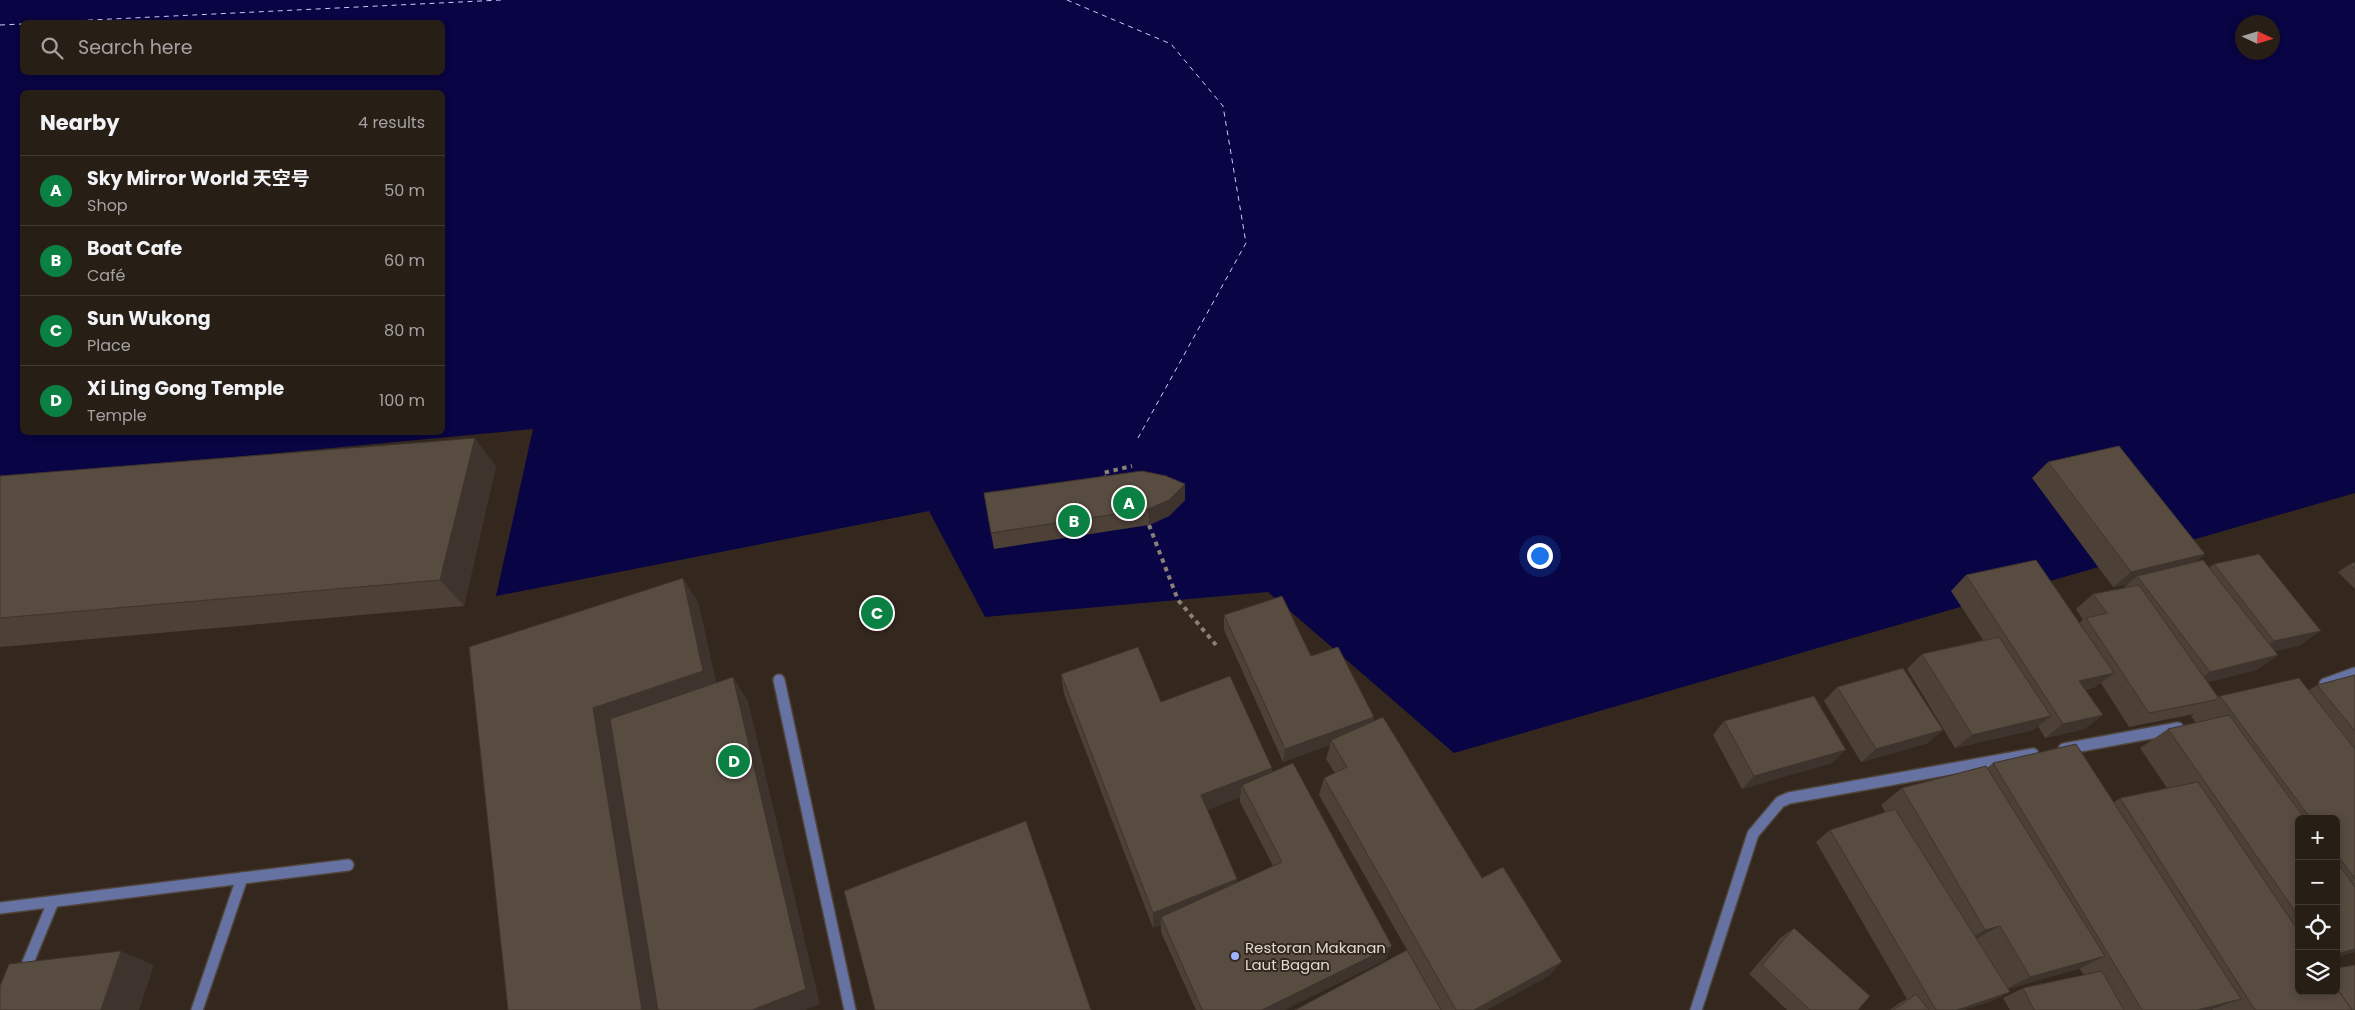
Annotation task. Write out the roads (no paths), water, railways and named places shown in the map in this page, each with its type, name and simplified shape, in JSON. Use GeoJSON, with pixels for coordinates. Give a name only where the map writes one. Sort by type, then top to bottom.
{"type":"FeatureCollection","features":[{"type":"Feature","properties":{"kind":"lane"},"geometry":{"type":"LineString","coordinates":[[2310,689],[2355,673]]}},
{"type":"Feature","properties":{"kind":"lane"},"geometry":{"type":"LineString","coordinates":[[779,680],[850,1010]]}},
{"type":"Feature","properties":{"kind":"lane"},"geometry":{"type":"LineString","coordinates":[[1696,1010],[1753,834],[1780,802],[1790,798],[2191,726]]}},
{"type":"Feature","properties":{"kind":"lane"},"geometry":{"type":"LineString","coordinates":[[0,908],[348,865]]}},
{"type":"Feature","properties":{"kind":"lane"},"geometry":{"type":"LineString","coordinates":[[197,1010],[242,878]]}},
{"type":"Feature","properties":{"kind":"lane"},"geometry":{"type":"LineString","coordinates":[[19,983],[53,902]]}},
{"type":"Feature","properties":{"kind":"place","name":"Sky Mirror World 天空号"},"geometry":{"type":"Point","coordinates":[1129,503]}},
{"type":"Feature","properties":{"kind":"place","name":"Boat Cafe"},"geometry":{"type":"Point","coordinates":[1074,521]}},
{"type":"Feature","properties":{"kind":"place","name":"Sun Wukong"},"geometry":{"type":"Point","coordinates":[877,613]}},
{"type":"Feature","properties":{"kind":"place","name":"Xi Ling Gong Temple"},"geometry":{"type":"Point","coordinates":[734,761]}},
{"type":"Feature","properties":{"kind":"place","name":"Restoran Makanan Laut Bagan"},"geometry":{"type":"Point","coordinates":[1235,956]}}]}
